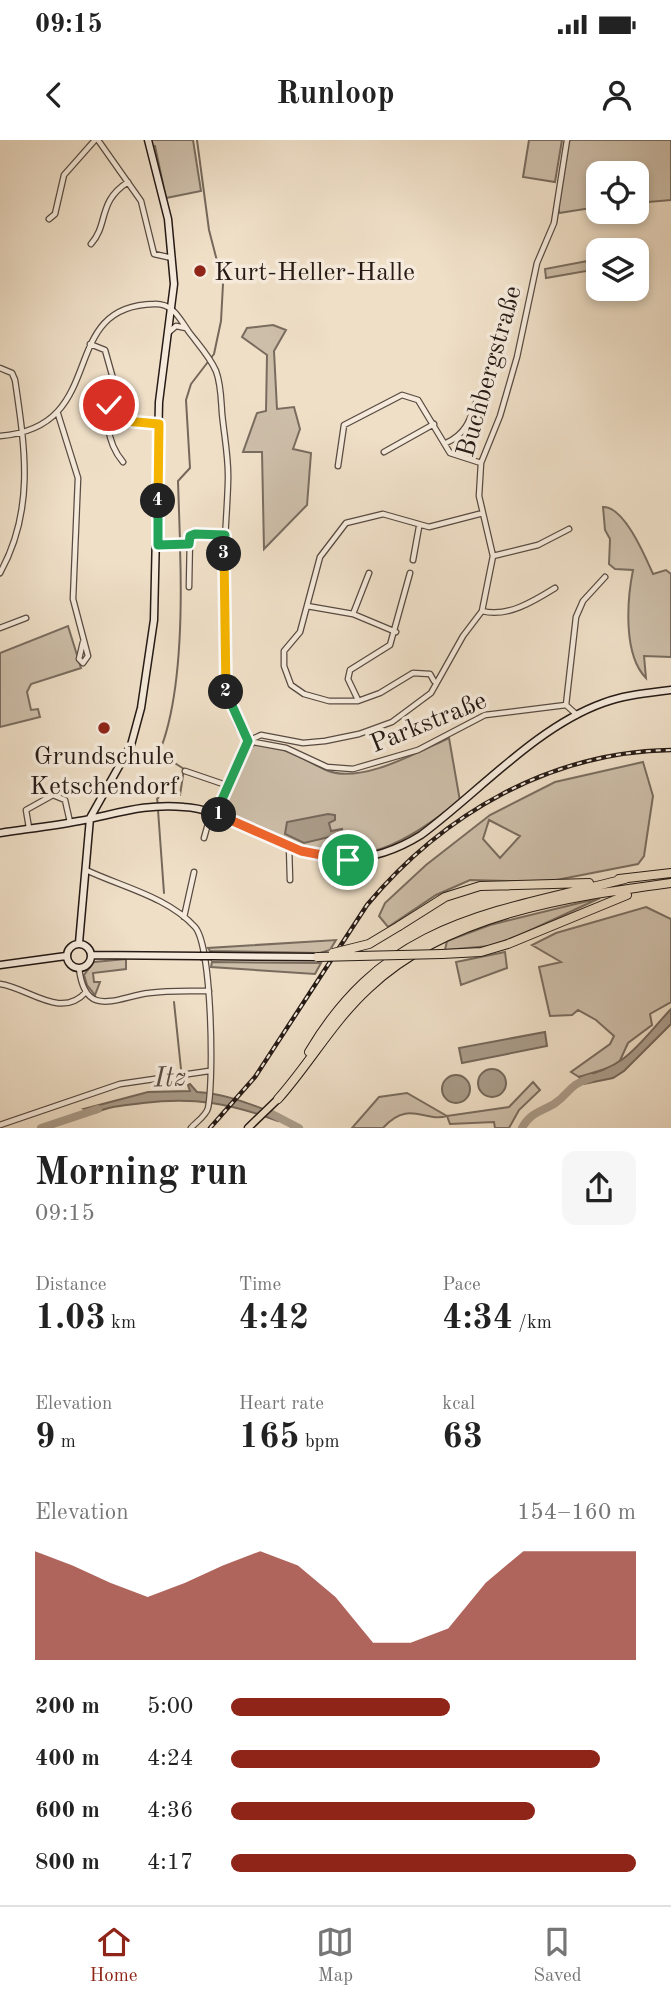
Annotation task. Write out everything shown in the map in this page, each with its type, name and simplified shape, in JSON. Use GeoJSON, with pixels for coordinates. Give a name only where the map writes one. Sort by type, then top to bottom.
{"type":"FeatureCollection","features":[{"type":"Feature","properties":{"kind":"highway"},"geometry":{"type":"LineString","coordinates":[[317,957],[360,947],[445,897],[480,886],[565,886],[671,873]]}},
{"type":"Feature","properties":{"kind":"highway"},"geometry":{"type":"LineString","coordinates":[[278,1099],[341,1003],[375,970],[406,948],[441,929],[505,908],[625,879]]}},
{"type":"Feature","properties":{"kind":"highway"},"geometry":{"type":"LineString","coordinates":[[278,1099],[352,1005],[388,971],[421,949],[457,932],[507,916],[671,883]]}},
{"type":"Feature","properties":{"kind":"highway"},"geometry":{"type":"LineString","coordinates":[[317,957],[481,951],[508,944],[597,905],[657,885]]}},
{"type":"Feature","properties":{"kind":"main road"},"geometry":{"type":"LineString","coordinates":[[249,1127],[278,1099]]}},
{"type":"Feature","properties":{"kind":"street"},"geometry":{"type":"LineString","coordinates":[[49,219],[55,214],[64,175],[97,140],[141,201],[153,254],[173,258]]}},
{"type":"Feature","properties":{"kind":"street"},"geometry":{"type":"LineString","coordinates":[[79,943],[90,818],[125,757],[139,719],[154,620],[159,424],[172,309],[173,258],[168,219],[148,140]]}},
{"type":"Feature","properties":{"kind":"street","name":"Buchbergstraße"},"geometry":{"type":"LineString","coordinates":[[248,741],[261,736],[312,743],[359,734],[408,711],[431,693],[435,681],[441,678],[463,636],[482,611],[493,556],[479,496],[481,463],[500,416],[520,344],[537,263],[554,223],[567,140]]}},
{"type":"Feature","properties":{"kind":"street"},"geometry":{"type":"LineString","coordinates":[[91,244],[98,234],[105,205],[128,182]]}},
{"type":"Feature","properties":{"kind":"street"},"geometry":{"type":"LineString","coordinates":[[0,436],[22,433],[58,414],[78,382],[90,344],[108,318],[125,308],[156,304],[172,309],[212,364],[220,389],[227,458],[225,684],[230,703],[248,741],[229,786],[213,813],[204,838]]}},
{"type":"Feature","properties":{"kind":"street"},"geometry":{"type":"LineString","coordinates":[[169,332],[176,326],[187,329]]}},
{"type":"Feature","properties":{"kind":"street"},"geometry":{"type":"LineString","coordinates":[[90,344],[105,350],[125,421],[159,424]]}},
{"type":"Feature","properties":{"kind":"street"},"geometry":{"type":"LineString","coordinates":[[0,368],[14,376],[27,478],[23,510],[13,546],[0,573]]}},
{"type":"Feature","properties":{"kind":"street"},"geometry":{"type":"LineString","coordinates":[[117,391],[109,405],[107,418],[117,454],[122,462]]}},
{"type":"Feature","properties":{"kind":"street"},"geometry":{"type":"LineString","coordinates":[[338,466],[344,425],[394,396],[402,395],[418,400],[453,456],[481,463]]}},
{"type":"Feature","properties":{"kind":"street"},"geometry":{"type":"LineString","coordinates":[[446,443],[456,439],[467,426],[477,400]]}},
{"type":"Feature","properties":{"kind":"street"},"geometry":{"type":"LineString","coordinates":[[58,414],[78,478],[73,599],[83,642]]}},
{"type":"Feature","properties":{"kind":"street"},"geometry":{"type":"LineString","coordinates":[[384,452],[434,424]]}},
{"type":"Feature","properties":{"kind":"street"},"geometry":{"type":"LineString","coordinates":[[435,681],[425,672],[414,673],[380,693],[359,701],[343,703],[297,690],[289,682],[284,666],[284,651],[300,632],[320,556],[346,523],[383,514],[419,527],[429,527],[482,513]]}},
{"type":"Feature","properties":{"kind":"street"},"geometry":{"type":"LineString","coordinates":[[413,560],[419,527]]}},
{"type":"Feature","properties":{"kind":"street"},"geometry":{"type":"LineString","coordinates":[[493,556],[538,545],[569,529]]}},
{"type":"Feature","properties":{"kind":"street"},"geometry":{"type":"LineString","coordinates":[[189,587],[187,544],[192,534],[225,535]]}},
{"type":"Feature","properties":{"kind":"street"},"geometry":{"type":"LineString","coordinates":[[158,545],[187,544]]}},
{"type":"Feature","properties":{"kind":"street"},"geometry":{"type":"LineString","coordinates":[[353,614],[369,572]]}},
{"type":"Feature","properties":{"kind":"street"},"geometry":{"type":"LineString","coordinates":[[359,701],[348,678],[350,670],[357,663],[384,652],[396,632],[410,573]]}},
{"type":"Feature","properties":{"kind":"street"},"geometry":{"type":"LineString","coordinates":[[577,715],[566,705],[576,617],[583,601],[605,577]]}},
{"type":"Feature","properties":{"kind":"street"},"geometry":{"type":"LineString","coordinates":[[482,611],[494,613],[511,610],[555,588]]}},
{"type":"Feature","properties":{"kind":"street"},"geometry":{"type":"LineString","coordinates":[[307,606],[353,614],[396,632]]}},
{"type":"Feature","properties":{"kind":"street"},"geometry":{"type":"LineString","coordinates":[[0,628],[26,618]]}},
{"type":"Feature","properties":{"kind":"street"},"geometry":{"type":"LineString","coordinates":[[0,833],[158,805],[213,813],[323,858],[348,860],[370,857],[402,846],[431,828],[548,733],[577,715],[615,699],[671,690]]}},
{"type":"Feature","properties":{"kind":"street","name":"Parkstraße"},"geometry":{"type":"LineString","coordinates":[[248,741],[286,748],[324,766],[341,770],[409,754],[485,715],[566,705]]}},
{"type":"Feature","properties":{"kind":"street"},"geometry":{"type":"LineString","coordinates":[[185,771],[229,786]]}},
{"type":"Feature","properties":{"kind":"street"},"geometry":{"type":"LineString","coordinates":[[29,828],[26,810],[53,795],[65,800],[70,822]]}},
{"type":"Feature","properties":{"kind":"street"},"geometry":{"type":"LineString","coordinates":[[97,803],[106,814]]}},
{"type":"Feature","properties":{"kind":"street"},"geometry":{"type":"LineString","coordinates":[[289,846],[290,880]]}},
{"type":"Feature","properties":{"kind":"street"},"geometry":{"type":"LineString","coordinates":[[86,870],[155,900],[184,917],[196,928],[205,944],[209,991],[210,1084],[205,1114],[191,1128]]}},
{"type":"Feature","properties":{"kind":"street"},"geometry":{"type":"LineString","coordinates":[[184,917],[194,872]]}},
{"type":"Feature","properties":{"kind":"street"},"geometry":{"type":"LineString","coordinates":[[79,943],[88,947],[91,955],[88,964],[79,968],[70,965],[66,956],[70,947],[79,943]]}},
{"type":"Feature","properties":{"kind":"street"},"geometry":{"type":"LineString","coordinates":[[91,955],[317,957]]}},
{"type":"Feature","properties":{"kind":"street"},"geometry":{"type":"LineString","coordinates":[[0,965],[66,956]]}},
{"type":"Feature","properties":{"kind":"street"},"geometry":{"type":"LineString","coordinates":[[79,968],[86,992],[94,999],[111,1003],[151,992],[209,991]]}},
{"type":"Feature","properties":{"kind":"street"},"geometry":{"type":"LineString","coordinates":[[0,984],[59,1005],[76,1001],[86,992]]}},
{"type":"Feature","properties":{"kind":"street"},"geometry":{"type":"LineString","coordinates":[[0,1125],[120,1084],[209,1071]]}},
{"type":"Feature","properties":{"kind":"shaded area"},"geometry":{"type":"Polygon","coordinates":[[[151,140],[193,140],[201,191],[166,198],[155,146],[152,146],[151,140]]]}},
{"type":"Feature","properties":{"kind":"shaded area"},"geometry":{"type":"Polygon","coordinates":[[[529,140],[562,140],[555,182],[523,177],[529,140]]]}},
{"type":"Feature","properties":{"kind":"shaded area"},"geometry":{"type":"Polygon","coordinates":[[[568,140],[671,140],[671,200],[649,202],[649,161],[586,161],[586,209],[559,213],[558,187],[568,140]]]}},
{"type":"Feature","properties":{"kind":"shaded area"},"geometry":{"type":"Polygon","coordinates":[[[586,261],[586,271],[546,278],[545,269],[586,261]]]}},
{"type":"Feature","properties":{"kind":"shaded area"},"geometry":{"type":"Polygon","coordinates":[[[273,325],[286,330],[274,351],[277,409],[294,407],[300,429],[293,449],[311,453],[307,505],[264,549],[262,452],[243,452],[257,413],[266,411],[267,355],[242,337],[247,328],[273,325]]]}},
{"type":"Feature","properties":{"kind":"shaded area"},"geometry":{"type":"Polygon","coordinates":[[[603,507],[611,509],[626,523],[653,574],[666,570],[671,574],[671,657],[644,656],[646,678],[633,656],[630,642],[628,611],[633,570],[615,569],[609,564],[610,539],[605,530],[603,507]]]}},
{"type":"Feature","properties":{"kind":"shaded area"},"geometry":{"type":"Polygon","coordinates":[[[68,626],[81,668],[31,684],[27,692],[31,710],[38,709],[40,717],[0,727],[0,653],[68,626]]]}},
{"type":"Feature","properties":{"kind":"shaded area"},"geometry":{"type":"Polygon","coordinates":[[[449,738],[460,801],[413,834],[371,852],[349,855],[326,853],[300,846],[238,821],[223,810],[248,749],[255,745],[283,750],[340,774],[389,765],[449,738]]]}},
{"type":"Feature","properties":{"kind":"shaded area"},"geometry":{"type":"Polygon","coordinates":[[[643,762],[653,796],[644,856],[638,864],[546,882],[470,880],[436,895],[388,927],[379,916],[385,903],[426,865],[490,815],[555,782],[643,762]],[[489,820],[483,839],[500,858],[520,836],[489,820]]]}},
{"type":"Feature","properties":{"kind":"shaded area"},"geometry":{"type":"Polygon","coordinates":[[[335,815],[335,820],[329,823],[331,831],[342,829],[343,837],[338,843],[329,837],[304,843],[285,834],[287,822],[335,815]]]}},
{"type":"Feature","properties":{"kind":"shaded area"},"geometry":{"type":"Polygon","coordinates":[[[600,898],[490,946],[445,950],[447,941],[490,925],[600,898]]]}},
{"type":"Feature","properties":{"kind":"shaded area"},"geometry":{"type":"Polygon","coordinates":[[[646,907],[671,919],[671,1002],[650,1014],[652,1025],[628,1043],[618,1065],[579,1077],[571,1072],[610,1044],[614,1036],[596,1020],[578,1010],[572,1015],[550,1016],[539,967],[561,962],[532,945],[556,933],[646,907]]]}},
{"type":"Feature","properties":{"kind":"shaded area"},"geometry":{"type":"Polygon","coordinates":[[[336,940],[330,950],[320,953],[210,951],[208,948],[336,940]]]}},
{"type":"Feature","properties":{"kind":"shaded area"},"geometry":{"type":"Polygon","coordinates":[[[505,952],[507,968],[461,985],[456,962],[505,952]]]}},
{"type":"Feature","properties":{"kind":"shaded area"},"geometry":{"type":"Polygon","coordinates":[[[126,959],[126,969],[93,973],[94,982],[100,982],[95,995],[87,985],[84,975],[94,962],[126,959]]]}},
{"type":"Feature","properties":{"kind":"shaded area"},"geometry":{"type":"Polygon","coordinates":[[[212,962],[321,963],[315,974],[211,967],[212,962]]]}},
{"type":"Feature","properties":{"kind":"shaded area"},"geometry":{"type":"Polygon","coordinates":[[[671,1009],[671,1024],[624,1071],[613,1078],[584,1084],[579,1077],[596,1073],[621,1060],[641,1043],[671,1009]]]}},
{"type":"Feature","properties":{"kind":"shaded area"},"geometry":{"type":"Polygon","coordinates":[[[545,1032],[547,1046],[462,1063],[459,1048],[545,1032]]]}},
{"type":"Feature","properties":{"kind":"shaded area"},"geometry":{"type":"Polygon","coordinates":[[[492,1069],[502,1073],[506,1083],[502,1093],[492,1097],[482,1093],[478,1083],[482,1073],[492,1069]]]}},
{"type":"Feature","properties":{"kind":"shaded area"},"geometry":{"type":"Polygon","coordinates":[[[456,1075],[466,1079],[470,1089],[466,1099],[456,1103],[446,1099],[442,1089],[446,1079],[456,1075]]]}},
{"type":"Feature","properties":{"kind":"shaded area"},"geometry":{"type":"Polygon","coordinates":[[[533,1082],[540,1090],[519,1110],[509,1128],[495,1128],[494,1122],[450,1124],[447,1116],[509,1107],[533,1082]]]}},
{"type":"Feature","properties":{"kind":"shaded area"},"geometry":{"type":"Polygon","coordinates":[[[190,1084],[197,1092],[230,1098],[280,1115],[278,1121],[244,1110],[196,1101],[131,1104],[95,1113],[84,1109],[148,1092],[190,1091],[190,1084]]]}},
{"type":"Feature","properties":{"kind":"shaded area"},"geometry":{"type":"Polygon","coordinates":[[[407,1093],[447,1116],[431,1117],[409,1113],[392,1119],[383,1128],[352,1128],[379,1097],[407,1093]]]}},
{"type":"Feature","properties":{"kind":"waterway"},"geometry":{"type":"LineString","coordinates":[[180,541],[178,481],[190,468],[186,400],[191,384],[214,354],[221,321],[223,284],[209,230],[197,140]]}},
{"type":"Feature","properties":{"kind":"waterway"},"geometry":{"type":"LineString","coordinates":[[158,804],[157,799],[163,793],[180,795],[184,769],[159,753],[172,706],[179,652],[180,547]]}},
{"type":"Feature","properties":{"kind":"waterway"},"geometry":{"type":"LineString","coordinates":[[158,810],[164,893]]}},
{"type":"Feature","properties":{"kind":"waterway"},"geometry":{"type":"LineString","coordinates":[[174,1002],[181,1069]]}},
{"type":"Feature","properties":{"kind":"waterway","name":"Itz"},"geometry":{"type":"LineString","coordinates":[[522,1128],[532,1116],[554,1104],[577,1084],[591,1078]]}},
{"type":"Feature","properties":{"kind":"waterway","name":"Itz"},"geometry":{"type":"LineString","coordinates":[[41,1128],[98,1109]]}},
{"type":"Feature","properties":{"kind":"waterway","name":"Itz"},"geometry":{"type":"LineString","coordinates":[[272,1114],[299,1128]]}},
{"type":"Feature","properties":{"kind":"railway"},"geometry":{"type":"LineString","coordinates":[[210,1128],[255,1077],[367,905],[397,872],[430,843],[465,816],[502,794],[542,776],[583,762],[626,754],[671,750]]}},
{"type":"Feature","properties":{"kind":"place","name":"Kurt-Heller-Halle"},"geometry":{"type":"Point","coordinates":[200,271]}},
{"type":"Feature","properties":{"kind":"place","name":"Grundschule Ketschendorf"},"geometry":{"type":"Point","coordinates":[104,728]}},
{"type":"Feature","properties":{"kind":"route"},"geometry":{"type":"LineString","coordinates":[[109,405],[117,391],[125,421],[159,424],[158,545],[189,544],[192,534],[225,535],[226,693],[243,736],[248,741],[216,813],[301,851],[323,858],[348,860]]}}]}
